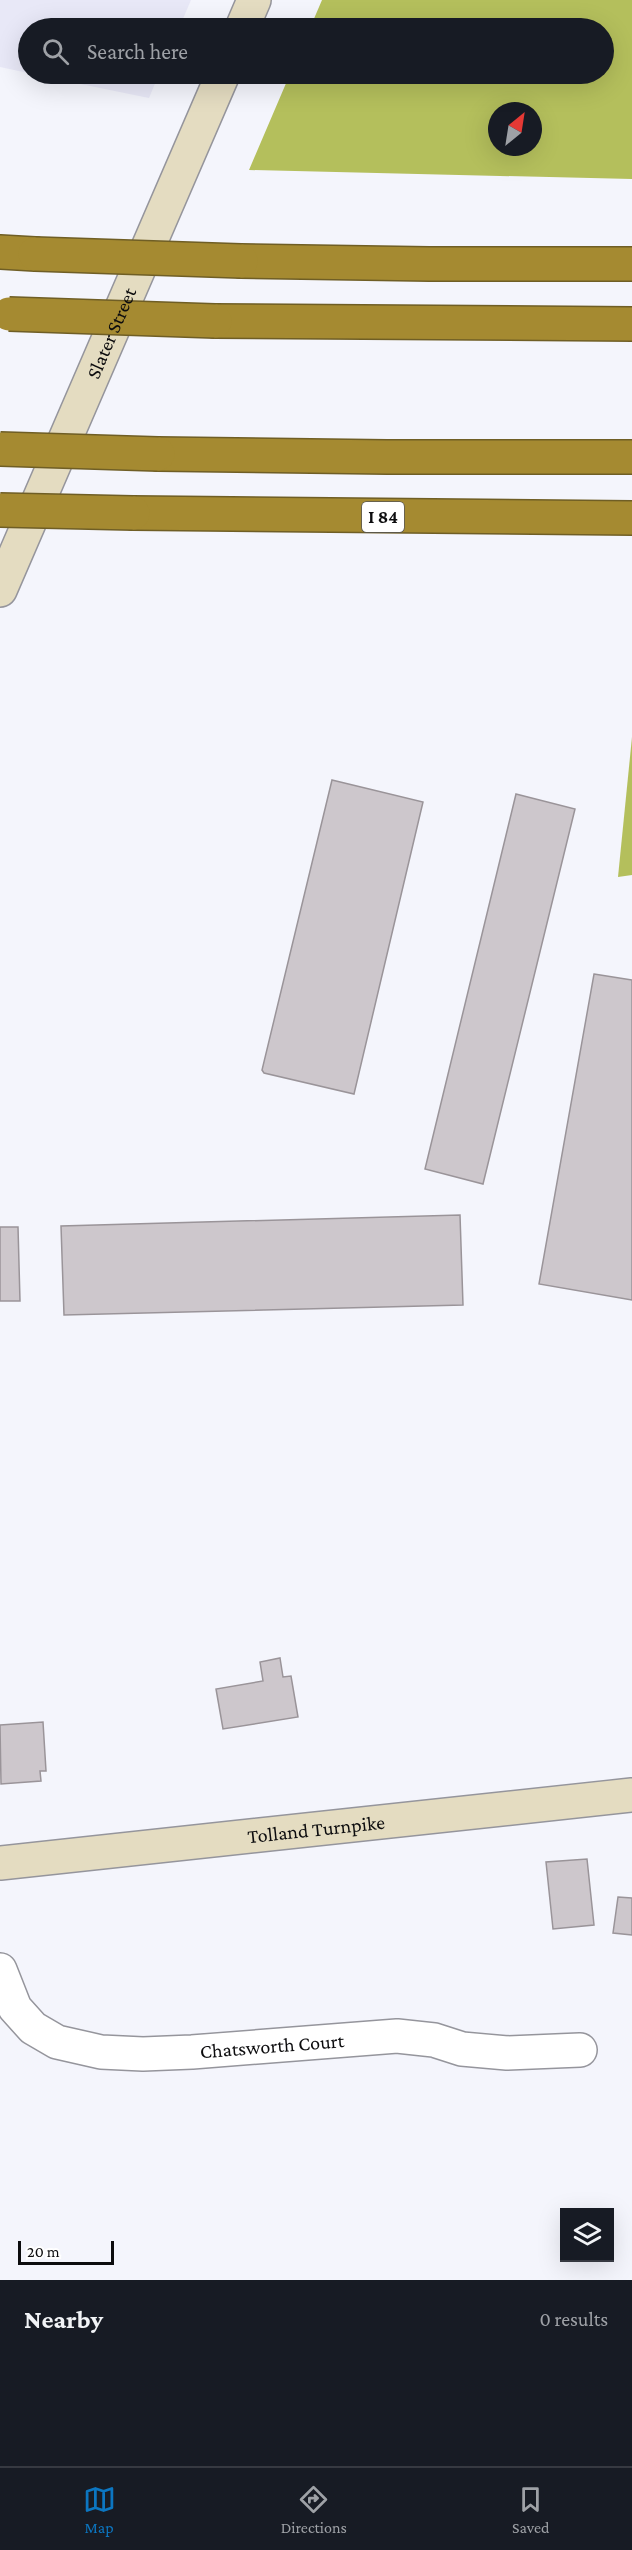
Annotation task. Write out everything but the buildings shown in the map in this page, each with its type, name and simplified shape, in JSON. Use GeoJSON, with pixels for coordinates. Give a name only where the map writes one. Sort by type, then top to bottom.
{"type":"FeatureCollection","features":[{"type":"Feature","properties":{"kind":"highway"},"geometry":{"type":"LineString","coordinates":[[0,252],[241,261],[632,264]]}},
{"type":"Feature","properties":{"kind":"highway"},"geometry":{"type":"LineString","coordinates":[[5,314],[215,321],[632,324]]}},
{"type":"Feature","properties":{"kind":"highway"},"geometry":{"type":"LineString","coordinates":[[0,449],[158,454],[632,457]]}},
{"type":"Feature","properties":{"kind":"highway","name":"I 84"},"geometry":{"type":"LineString","coordinates":[[0,510],[632,518]]}},
{"type":"Feature","properties":{"kind":"street"},"geometry":{"type":"LineString","coordinates":[[246,18],[254,0]]}},
{"type":"Feature","properties":{"kind":"street","name":"Slater Street"},"geometry":{"type":"LineString","coordinates":[[0,591],[219,84]]}},
{"type":"Feature","properties":{"kind":"street","name":"Tolland Turnpike"},"geometry":{"type":"LineString","coordinates":[[0,1863],[632,1795]]}},
{"type":"Feature","properties":{"kind":"street","name":"Chatsworth Court"},"geometry":{"type":"LineString","coordinates":[[0,1970],[15,2008],[33,2028],[57,2042],[101,2052],[143,2054],[192,2052],[397,2036],[434,2040],[462,2049],[507,2053],[580,2050]]}},
{"type":"Feature","properties":{"kind":"shaded area"},"geometry":{"type":"Polygon","coordinates":[[[0,0],[191,0],[183,18],[18,18],[18,71],[0,67],[0,0]]]}},
{"type":"Feature","properties":{"kind":"shaded area"},"geometry":{"type":"Polygon","coordinates":[[[80,84],[155,84],[149,98],[80,84]]]}},
{"type":"Feature","properties":{"kind":"green space"},"geometry":{"type":"Polygon","coordinates":[[[322,0],[632,0],[632,179],[249,170],[286,84],[614,84],[614,18],[314,18],[322,0]]]}},
{"type":"Feature","properties":{"kind":"green space"},"geometry":{"type":"Polygon","coordinates":[[[632,737],[632,875],[618,877],[632,737]]]}}]}
